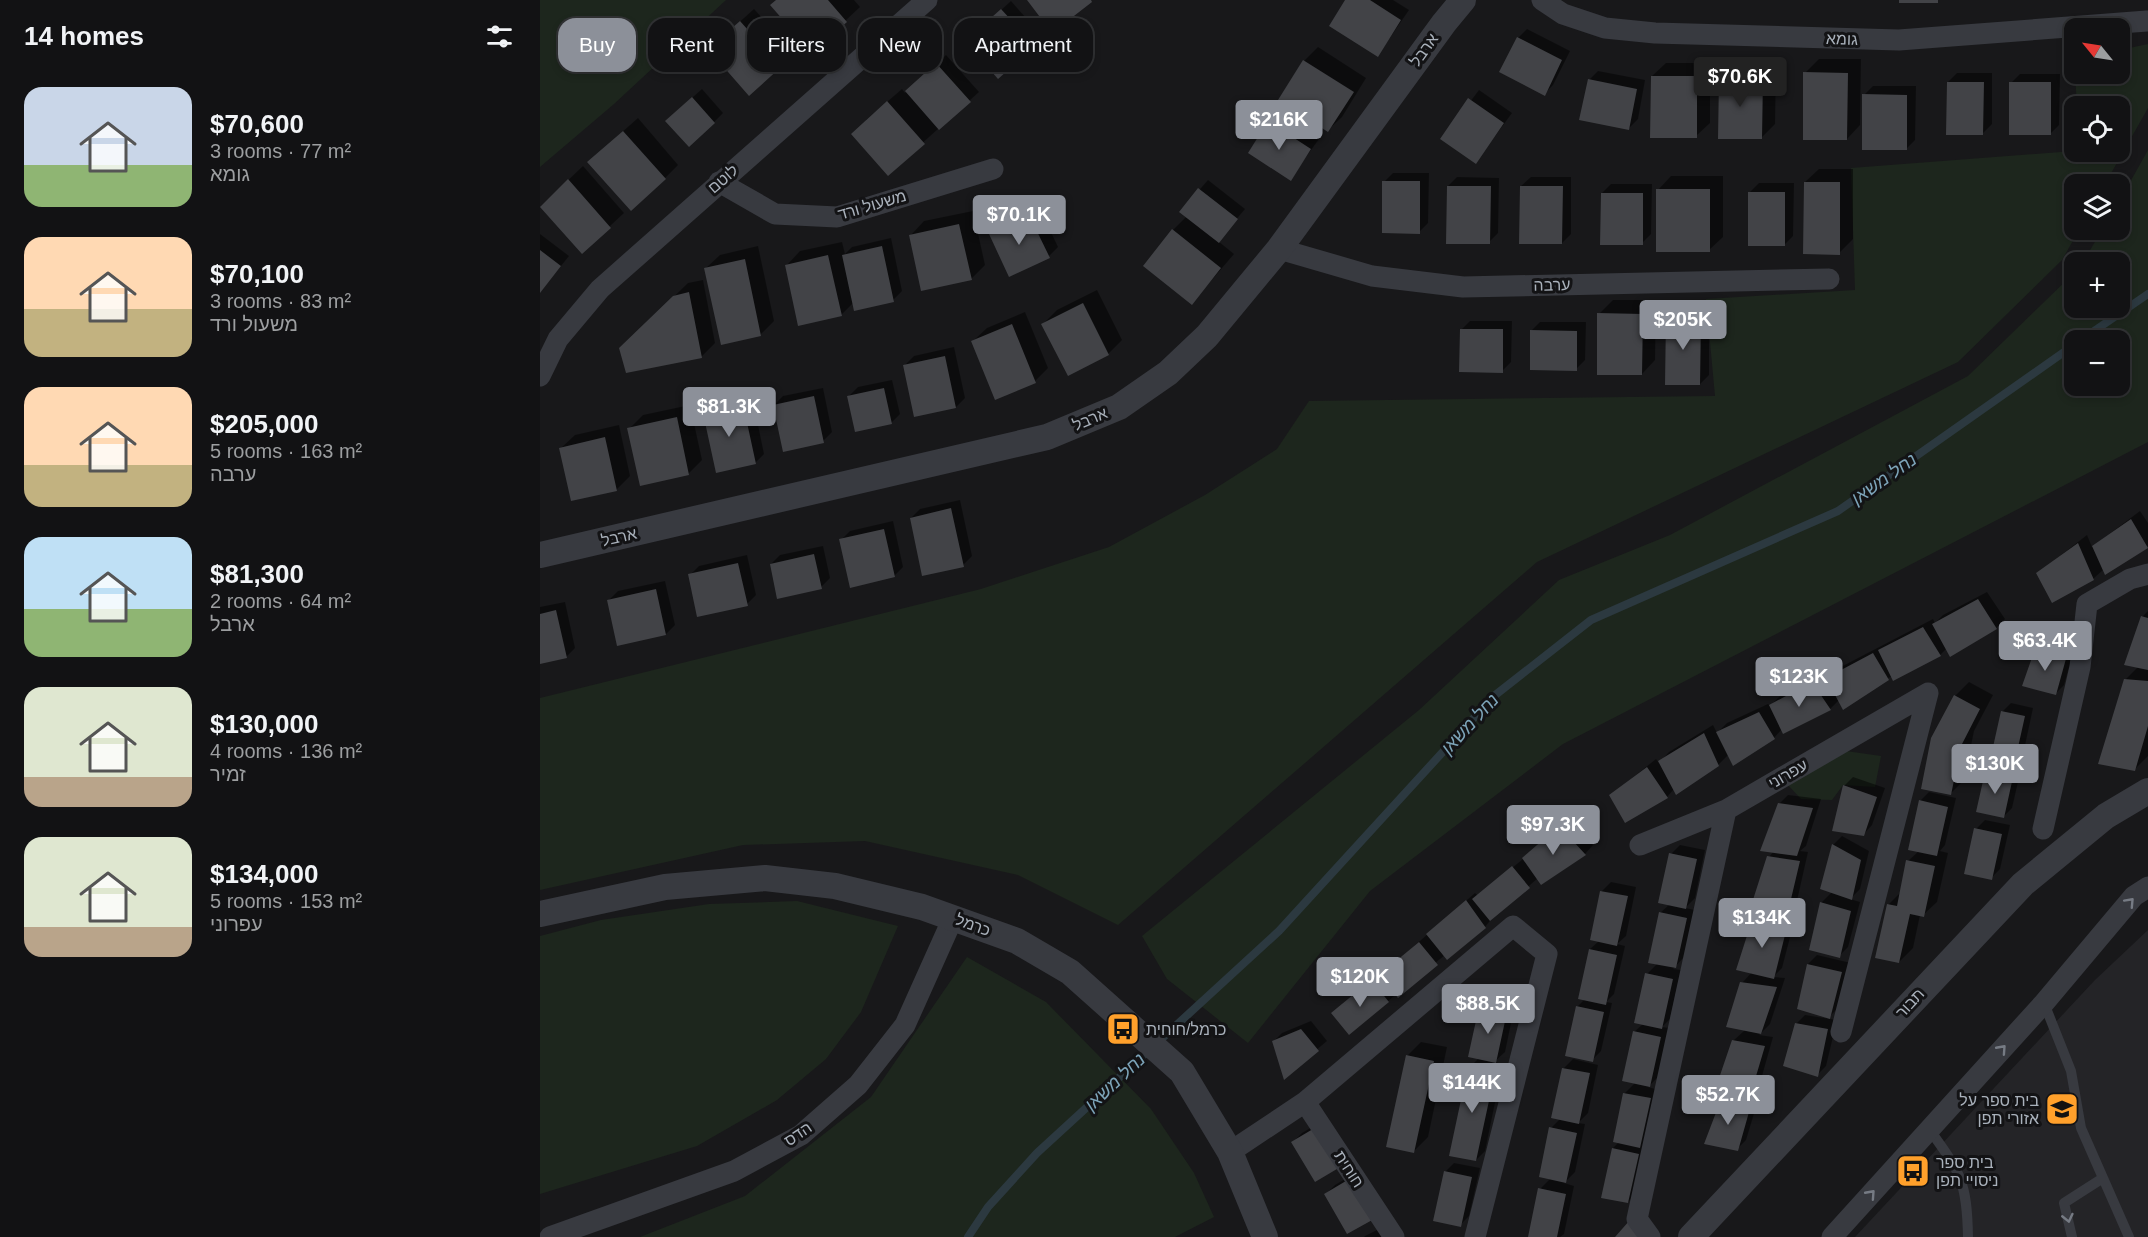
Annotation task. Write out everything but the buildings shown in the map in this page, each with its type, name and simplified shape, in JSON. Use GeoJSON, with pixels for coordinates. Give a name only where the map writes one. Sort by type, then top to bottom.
{"type":"FeatureCollection","features":[{"type":"Feature","properties":{"kind":"street","name":"לוטם"},"geometry":{"type":"LineString","coordinates":[[540,376],[558,339],[600,289],[927,0]]}},
{"type":"Feature","properties":{"kind":"street","name":"ארבל"},"geometry":{"type":"LineString","coordinates":[[540,555],[1057,432],[1119,406],[1168,373],[1207,336],[1279,249],[1463,0]]}},
{"type":"Feature","properties":{"kind":"street","name":"גומא"},"geometry":{"type":"LineString","coordinates":[[1542,0],[1563,14],[1605,28],[1655,33],[1899,40],[2147,21]]}},
{"type":"Feature","properties":{"kind":"street","name":"משעול ורד"},"geometry":{"type":"LineString","coordinates":[[719,182],[775,214],[837,217],[993,169]]}},
{"type":"Feature","properties":{"kind":"street","name":"ערבה"},"geometry":{"type":"LineString","coordinates":[[1279,249],[1372,276],[1463,287],[1829,279]]}},
{"type":"Feature","properties":{"kind":"street"},"geometry":{"type":"LineString","coordinates":[[2043,829],[2080,667],[2087,604],[2130,579],[2148,574]]}},
{"type":"Feature","properties":{"kind":"street","name":"עפרוני"},"geometry":{"type":"LineString","coordinates":[[1726,810],[1928,693],[1842,1032]]}},
{"type":"Feature","properties":{"kind":"street","name":"תבור"},"geometry":{"type":"LineString","coordinates":[[1691,1237],[2024,884],[2106,816],[2148,791]]}},
{"type":"Feature","properties":{"kind":"street"},"geometry":{"type":"LineString","coordinates":[[1640,845],[1726,810]]}},
{"type":"Feature","properties":{"kind":"street"},"geometry":{"type":"LineString","coordinates":[[1650,1237],[1637,1219],[1726,810]]}},
{"type":"Feature","properties":{"kind":"street","name":"כרמל"},"geometry":{"type":"LineString","coordinates":[[540,914],[665,887],[765,878],[835,886],[922,907],[1017,941],[1070,972],[1182,1072],[1230,1152],[1259,1235]]}},
{"type":"Feature","properties":{"kind":"street"},"geometry":{"type":"LineString","coordinates":[[1832,1237],[2044,1003],[2134,896],[2148,887]]}},
{"type":"Feature","properties":{"kind":"street","name":"הדס"},"geometry":{"type":"LineString","coordinates":[[550,1237],[734,1171],[801,1135],[858,1085],[905,1025],[953,918]]}},
{"type":"Feature","properties":{"kind":"street"},"geometry":{"type":"LineString","coordinates":[[1230,1152],[1305,1102],[1513,926],[1547,954],[1475,1237]]}},
{"type":"Feature","properties":{"kind":"street","name":"חוחית"},"geometry":{"type":"LineString","coordinates":[[1305,1102],[1394,1237]]}},
{"type":"Feature","properties":{"kind":"lane"},"geometry":{"type":"LineString","coordinates":[[2044,1003],[2071,1071],[2082,1128],[2129,1237]]}},
{"type":"Feature","properties":{"kind":"lane"},"geometry":{"type":"LineString","coordinates":[[1929,1129],[1958,1168],[1968,1200],[1968,1237]]}},
{"type":"Feature","properties":{"kind":"lane"},"geometry":{"type":"LineString","coordinates":[[2072,1237],[2064,1203],[2103,1178]]}},
{"type":"Feature","properties":{"kind":"shaded area"},"geometry":{"type":"Polygon","coordinates":[[[540,0],[726,0],[707,18],[648,18],[648,72],[540,167],[540,0]]]}},
{"type":"Feature","properties":{"kind":"shaded area"},"geometry":{"type":"Polygon","coordinates":[[[2148,44],[2148,108],[2130,140],[2130,96],[2076,96],[2076,84],[2130,84],[2130,48],[2148,44]]]}},
{"type":"Feature","properties":{"kind":"shaded area"},"geometry":{"type":"Polygon","coordinates":[[[2148,150],[2148,442],[1563,744],[1370,891],[1248,1043],[1167,979],[1142,936],[1419,710],[1559,580],[1670,535],[1968,376],[2064,283],[2064,318],[2130,318],[2130,252],[2089,252],[2096,240],[2130,240],[2130,182],[2148,150]]]}},
{"type":"Feature","properties":{"kind":"shaded area"},"geometry":{"type":"Polygon","coordinates":[[[2064,152],[2064,162],[2117,162],[2111,174],[2064,174],[2064,240],[2073,240],[2067,252],[2064,252],[2062,260],[1958,362],[1537,562],[1118,925],[1018,875],[865,841],[743,845],[540,890],[540,698],[981,589],[1109,547],[1205,495],[1277,449],[1309,401],[1715,396],[1706,299],[1855,290],[1851,168],[2064,152]]]}},
{"type":"Feature","properties":{"kind":"shaded area"},"geometry":{"type":"Polygon","coordinates":[[[1832,749],[1881,756],[1875,787],[1843,785],[1832,800],[1801,799],[1787,784],[1832,749]]]}},
{"type":"Feature","properties":{"kind":"shaded area"},"geometry":{"type":"Polygon","coordinates":[[[797,901],[898,926],[861,1012],[826,1059],[777,1100],[697,1146],[540,1194],[540,936],[601,920],[709,904],[797,901]]]}},
{"type":"Feature","properties":{"kind":"shaded area","name":"בית ספר על אזורי תפן"},"geometry":{"type":"Polygon","coordinates":[[[2148,930],[2148,1237],[1855,1237],[2095,980],[2148,930]]]}},
{"type":"Feature","properties":{"kind":"shaded area"},"geometry":{"type":"Polygon","coordinates":[[[967,957],[1046,1002],[1151,1109],[1194,1173],[1214,1217],[1175,1237],[640,1237],[745,1196],[871,1097],[967,957]]]}},
{"type":"Feature","properties":{"kind":"waterway","name":"נחל משאן"},"geometry":{"type":"LineString","coordinates":[[2096,330],[2148,294]]}},
{"type":"Feature","properties":{"kind":"waterway","name":"נחל משאן"},"geometry":{"type":"LineString","coordinates":[[968,1237],[988,1207],[1037,1153],[1279,931],[1494,696],[1591,620],[1838,511],[2064,352]]}},
{"type":"Feature","properties":{"kind":"place","name":"כרמל/חוחית"},"geometry":{"type":"Point","coordinates":[1123,1029]}},
{"type":"Feature","properties":{"kind":"place","name":"בית ספר על אזורי תפן"},"geometry":{"type":"Point","coordinates":[2062,1109]}},
{"type":"Feature","properties":{"kind":"place","name":"בית ספר ניסויי תפן"},"geometry":{"type":"Point","coordinates":[1913,1171]}}]}
